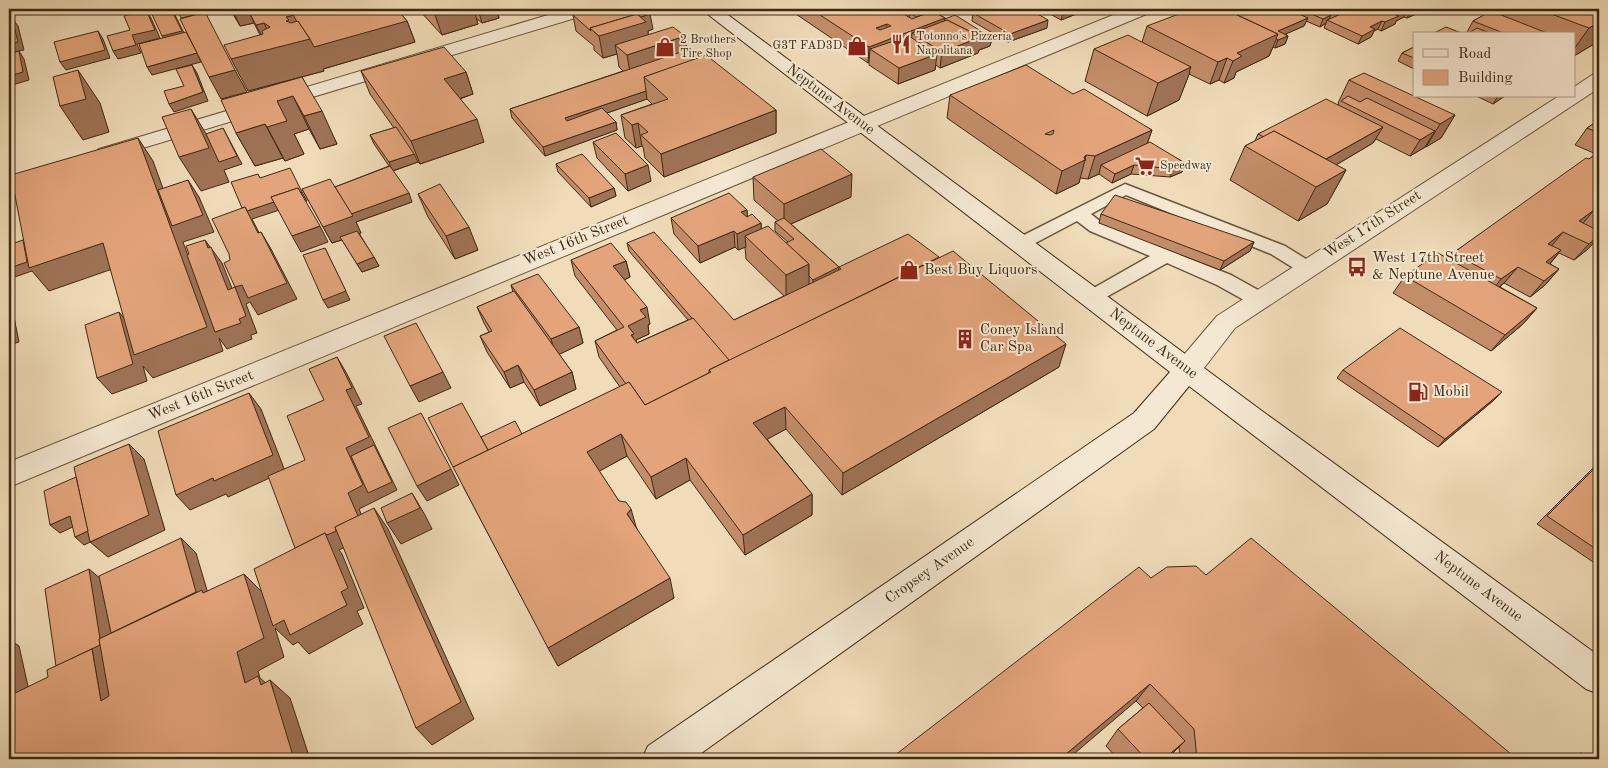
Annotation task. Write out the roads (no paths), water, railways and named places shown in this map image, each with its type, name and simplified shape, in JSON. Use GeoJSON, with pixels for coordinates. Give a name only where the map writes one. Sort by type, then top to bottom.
{"type":"FeatureCollection","features":[{"type":"Feature","properties":{"kind":"street"},"geometry":{"type":"LineString","coordinates":[[84,160],[586,9]]}},
{"type":"Feature","properties":{"kind":"street","name":"Neptune Avenue"},"geometry":{"type":"LineString","coordinates":[[709,9],[1187,370],[1599,677]]}},
{"type":"Feature","properties":{"kind":"street","name":"West 16th Street"},"geometry":{"type":"LineString","coordinates":[[9,475],[861,123],[1143,9]]}},
{"type":"Feature","properties":{"kind":"street","name":"West 17th Street"},"geometry":{"type":"LineString","coordinates":[[1576,95],[1599,79]]}},
{"type":"Feature","properties":{"kind":"street","name":"West 17th Street"},"geometry":{"type":"LineString","coordinates":[[1187,370],[1226,322],[1571,98]]}},
{"type":"Feature","properties":{"kind":"street","name":"Cropsey Avenue"},"geometry":{"type":"LineString","coordinates":[[661,759],[1144,421],[1187,370]]}},
{"type":"Feature","properties":{"kind":"lane"},"geometry":{"type":"LineString","coordinates":[[1020,244],[1080,215],[1125,189],[1218,225],[1246,243],[1278,250],[1307,268]]}},
{"type":"Feature","properties":{"kind":"lane"},"geometry":{"type":"LineString","coordinates":[[1146,215],[1161,203]]}},
{"type":"Feature","properties":{"kind":"lane"},"geometry":{"type":"LineString","coordinates":[[1080,215],[1096,226],[1208,270],[1260,300]]}},
{"type":"Feature","properties":{"kind":"lane"},"geometry":{"type":"LineString","coordinates":[[1202,234],[1218,225]]}},
{"type":"Feature","properties":{"kind":"lane"},"geometry":{"type":"LineString","coordinates":[[1092,298],[1169,254]]}},
{"type":"Feature","properties":{"kind":"place","name":"Totonno's Pizzeria Napolitana"},"geometry":{"type":"Point","coordinates":[901,44]}},
{"type":"Feature","properties":{"kind":"place","name":"G3T FAD3D"},"geometry":{"type":"Point","coordinates":[857,46]}},
{"type":"Feature","properties":{"kind":"place","name":"2 Brothers Tire Shop"},"geometry":{"type":"Point","coordinates":[665,47]}},
{"type":"Feature","properties":{"kind":"place","name":"Speedway"},"geometry":{"type":"Point","coordinates":[1145,166]}},
{"type":"Feature","properties":{"kind":"place","name":"West 17th Street & Neptune Avenue"},"geometry":{"type":"Point","coordinates":[1357,267]}},
{"type":"Feature","properties":{"kind":"place","name":"Best Buy Liquors"},"geometry":{"type":"Point","coordinates":[909,270]}},
{"type":"Feature","properties":{"kind":"place","name":"Coney Island Car Spa"},"geometry":{"type":"Point","coordinates":[965,339]}},
{"type":"Feature","properties":{"kind":"place","name":"Mobil"},"geometry":{"type":"Point","coordinates":[1418,392]}}]}
